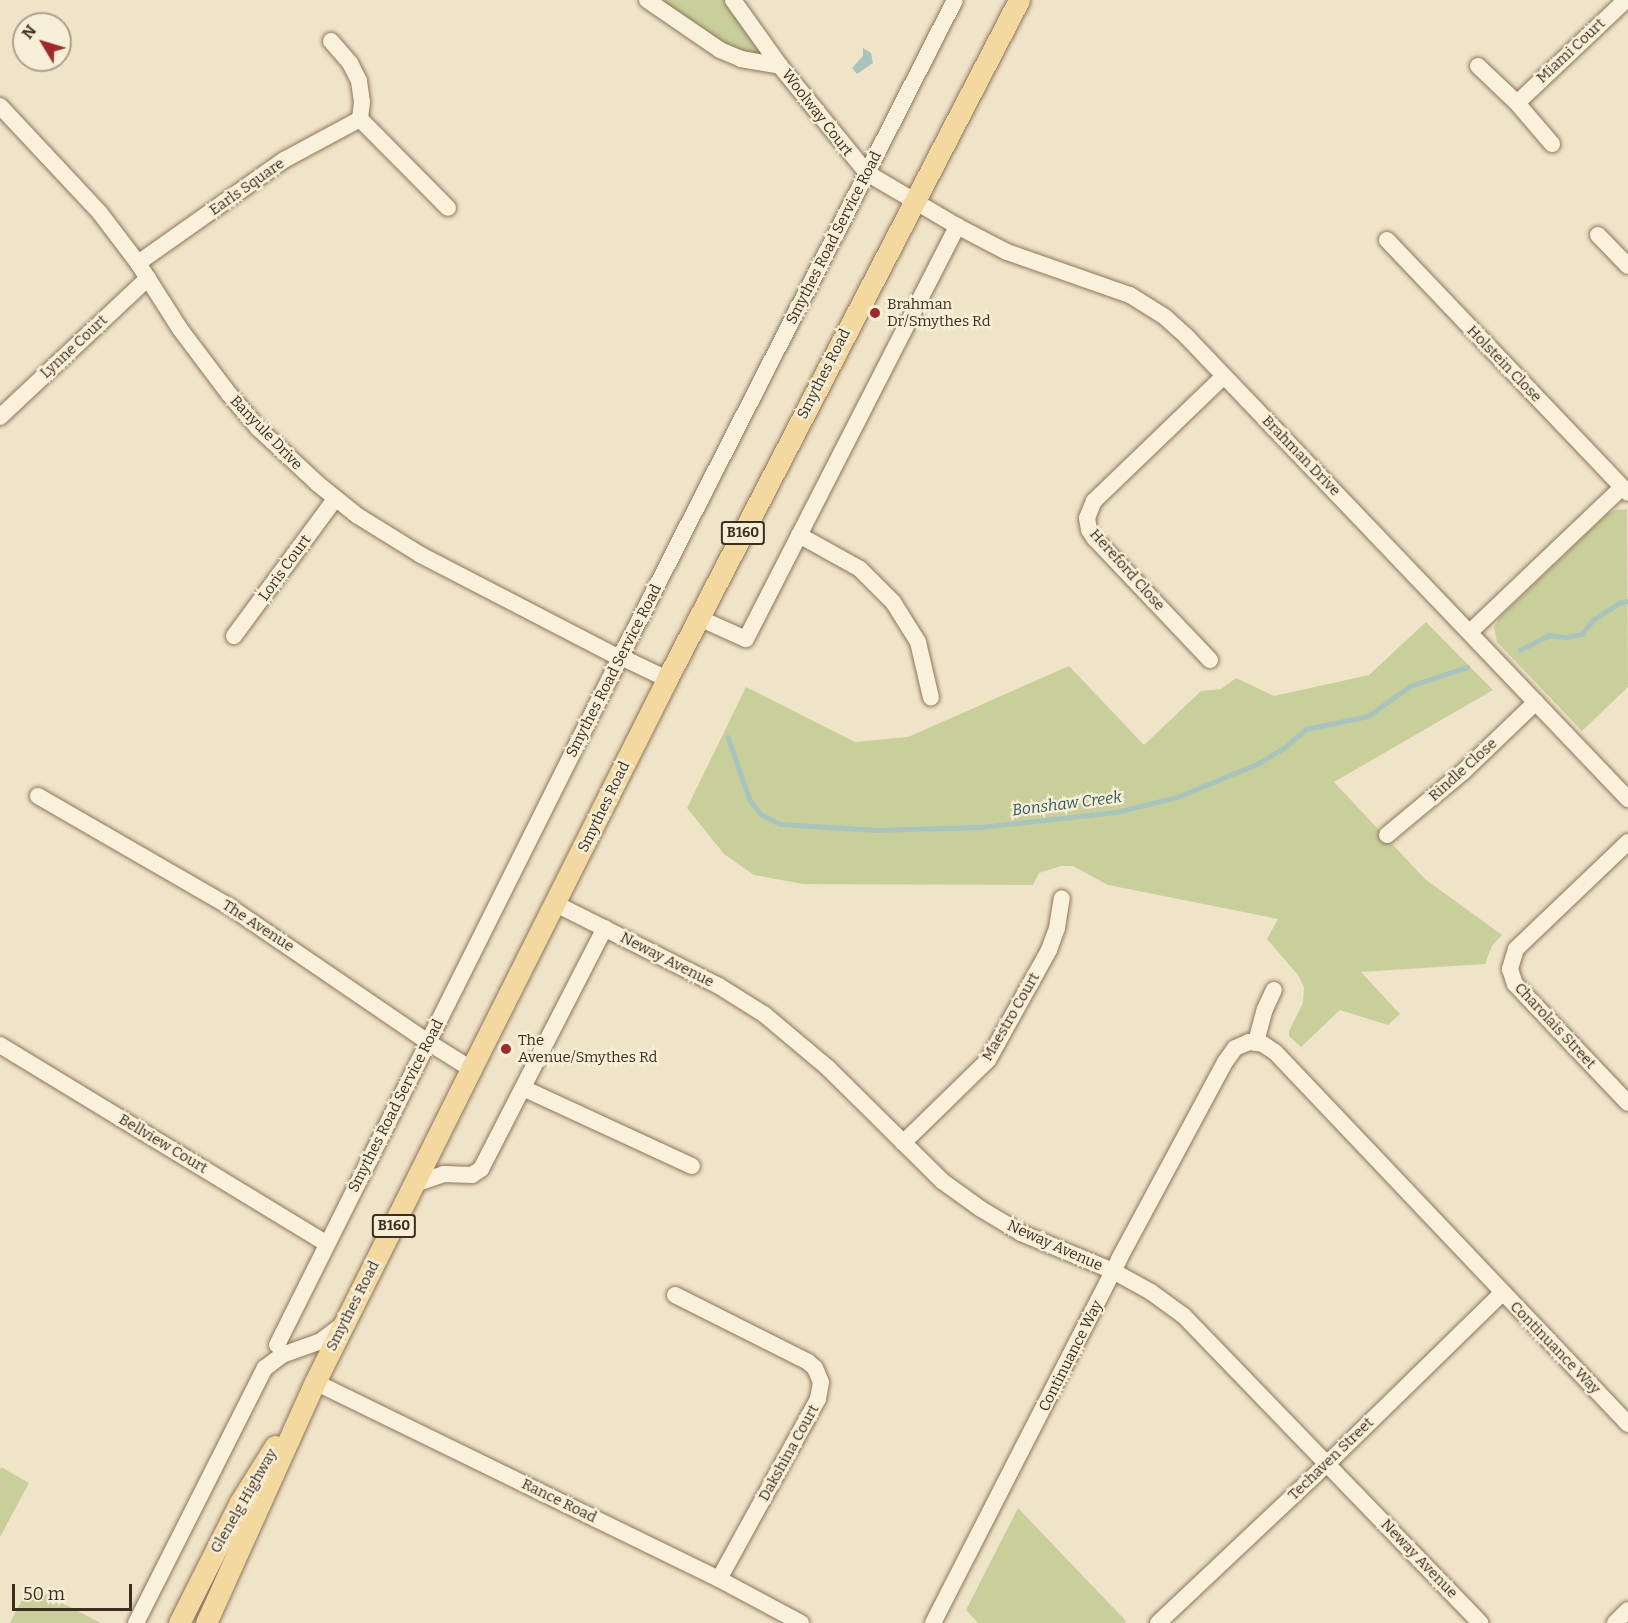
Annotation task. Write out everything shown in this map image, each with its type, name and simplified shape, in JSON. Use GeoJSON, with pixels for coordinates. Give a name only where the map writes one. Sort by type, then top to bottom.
{"type":"FeatureCollection","features":[{"type":"Feature","properties":{"kind":"main road","name":"Smythes Road"},"geometry":{"type":"LineString","coordinates":[[207,1623],[315,1382],[471,1069],[699,618],[1018,0]]}},
{"type":"Feature","properties":{"kind":"main road","name":"Glenelg Highway"},"geometry":{"type":"LineString","coordinates":[[179,1623],[240,1502],[315,1382]]}},
{"type":"Feature","properties":{"kind":"street","name":"Woolway Court"},"geometry":{"type":"LineString","coordinates":[[648,0],[720,50],[741,58],[780,66]]}},
{"type":"Feature","properties":{"kind":"street","name":"Woolway Court"},"geometry":{"type":"LineString","coordinates":[[733,0],[780,66],[867,172],[914,201]]}},
{"type":"Feature","properties":{"kind":"street","name":"Smythes Road Service Road"},"geometry":{"type":"LineString","coordinates":[[277,1345],[620,658],[955,0]]}},
{"type":"Feature","properties":{"kind":"street","name":"Miami Court"},"geometry":{"type":"LineString","coordinates":[[1517,103],[1626,0]]}},
{"type":"Feature","properties":{"kind":"street"},"geometry":{"type":"LineString","coordinates":[[331,41],[350,63],[359,81],[362,102],[360,119],[448,208]]}},
{"type":"Feature","properties":{"kind":"street"},"geometry":{"type":"LineString","coordinates":[[1478,66],[1517,103],[1552,144]]}},
{"type":"Feature","properties":{"kind":"street","name":"Banyule Drive"},"geometry":{"type":"LineString","coordinates":[[0,106],[85,196],[138,263],[186,337],[241,409],[281,451],[335,499],[421,555],[620,658],[668,679]]}},
{"type":"Feature","properties":{"kind":"street","name":"Earls Square"},"geometry":{"type":"LineString","coordinates":[[138,263],[284,160],[360,119]]}},
{"type":"Feature","properties":{"kind":"street","name":"Brahman Drive"},"geometry":{"type":"LineString","coordinates":[[914,201],[1018,257],[1091,279],[1130,295],[1165,317],[1628,799]]}},
{"type":"Feature","properties":{"kind":"street"},"geometry":{"type":"LineString","coordinates":[[699,618],[746,639],[957,226]]}},
{"type":"Feature","properties":{"kind":"street"},"geometry":{"type":"LineString","coordinates":[[1598,235],[1628,266]]}},
{"type":"Feature","properties":{"kind":"street","name":"Holstein Close"},"geometry":{"type":"LineString","coordinates":[[1387,240],[1625,490],[1470,632]]}},
{"type":"Feature","properties":{"kind":"street","name":"Lynne Court"},"geometry":{"type":"LineString","coordinates":[[0,417],[148,278]]}},
{"type":"Feature","properties":{"kind":"street","name":"Hereford Close"},"geometry":{"type":"LineString","coordinates":[[1210,660],[1095,539],[1089,530],[1087,518],[1094,501],[1224,376]]}},
{"type":"Feature","properties":{"kind":"street","name":"Loris Court"},"geometry":{"type":"LineString","coordinates":[[234,636],[335,499]]}},
{"type":"Feature","properties":{"kind":"street"},"geometry":{"type":"LineString","coordinates":[[799,535],[860,569],[893,602],[918,642],[931,698]]}},
{"type":"Feature","properties":{"kind":"street","name":"Rindle Close"},"geometry":{"type":"LineString","coordinates":[[1387,835],[1463,772],[1536,702]]}},
{"type":"Feature","properties":{"kind":"street","name":"The Avenue"},"geometry":{"type":"LineString","coordinates":[[38,796],[230,907],[471,1069]]}},
{"type":"Feature","properties":{"kind":"street","name":"Charolais Street"},"geometry":{"type":"LineString","coordinates":[[1628,842],[1516,949],[1512,955],[1510,969],[1515,984],[1628,1103]]}},
{"type":"Feature","properties":{"kind":"street","name":"Maestro Court"},"geometry":{"type":"LineString","coordinates":[[903,1143],[988,1060],[1049,950],[1058,928],[1062,898]]}},
{"type":"Feature","properties":{"kind":"street","name":"Neway Avenue"},"geometry":{"type":"LineString","coordinates":[[556,904],[719,986],[765,1015],[807,1048],[903,1143],[961,1196],[1001,1222],[1113,1272],[1161,1298],[1196,1326],[1480,1623]]}},
{"type":"Feature","properties":{"kind":"street"},"geometry":{"type":"LineString","coordinates":[[415,1184],[444,1174],[468,1176],[477,1173],[484,1165],[605,928]]}},
{"type":"Feature","properties":{"kind":"street"},"geometry":{"type":"LineString","coordinates":[[1256,1042],[1265,1009],[1274,990]]}},
{"type":"Feature","properties":{"kind":"street","name":"Continuance Way"},"geometry":{"type":"LineString","coordinates":[[933,1623],[1113,1272],[1229,1055],[1242,1044],[1256,1042],[1275,1052],[1628,1424]]}},
{"type":"Feature","properties":{"kind":"street","name":"Bellview Court"},"geometry":{"type":"LineString","coordinates":[[0,1045],[326,1244]]}},
{"type":"Feature","properties":{"kind":"street"},"geometry":{"type":"LineString","coordinates":[[523,1088],[692,1166]]}},
{"type":"Feature","properties":{"kind":"street","name":"Techaven Street"},"geometry":{"type":"LineString","coordinates":[[1158,1623],[1328,1463],[1502,1293]]}},
{"type":"Feature","properties":{"kind":"street","name":"Dakshina Court"},"geometry":{"type":"LineString","coordinates":[[675,1295],[808,1362],[815,1368],[821,1382],[818,1399],[719,1579]]}},
{"type":"Feature","properties":{"kind":"street"},"geometry":{"type":"LineString","coordinates":[[136,1623],[265,1368],[282,1355],[328,1337],[346,1320]]}},
{"type":"Feature","properties":{"kind":"street","name":"Rance Road"},"geometry":{"type":"LineString","coordinates":[[315,1382],[719,1579],[801,1623]]}},
{"type":"Feature","properties":{"kind":"street"},"geometry":{"type":"LineString","coordinates":[[1615,1623],[1628,1610]]}},
{"type":"Feature","properties":{"kind":"green space"},"geometry":{"type":"Polygon","coordinates":[[[657,0],[725,0],[763,52],[756,56],[723,45],[657,0]]]}},
{"type":"Feature","properties":{"kind":"green space"},"geometry":{"type":"Polygon","coordinates":[[[1627,509],[1628,687],[1582,731],[1497,642],[1494,627],[1500,617],[1605,516],[1615,510],[1627,509]]]}},
{"type":"Feature","properties":{"kind":"green space"},"geometry":{"type":"Polygon","coordinates":[[[1426,622],[1493,690],[1334,782],[1425,879],[1502,935],[1492,946],[1485,964],[1361,972],[1400,1014],[1388,1025],[1340,1010],[1301,1047],[1289,1036],[1289,1031],[1303,1003],[1304,987],[1298,975],[1267,939],[1278,919],[1108,885],[1073,866],[1061,866],[1039,873],[1033,885],[803,884],[754,875],[724,854],[687,808],[746,687],[855,742],[908,737],[1069,666],[1144,745],[1201,691],[1221,689],[1236,678],[1274,696],[1369,675],[1426,622]]]}},
{"type":"Feature","properties":{"kind":"green space"},"geometry":{"type":"Polygon","coordinates":[[[1,1467],[29,1483],[0,1537],[0,1469],[1,1467]]]}},
{"type":"Feature","properties":{"kind":"green space"},"geometry":{"type":"Polygon","coordinates":[[[1018,1508],[1126,1621],[1124,1623],[978,1623],[966,1610],[1018,1508]]]}},
{"type":"Feature","properties":{"kind":"green space"},"geometry":{"type":"Polygon","coordinates":[[[29,1586],[101,1623],[10,1623],[29,1586]]]}},
{"type":"Feature","properties":{"kind":"water"},"geometry":{"type":"Polygon","coordinates":[[[863,48],[871,53],[873,63],[857,74],[852,68],[863,56],[863,48]]]}},
{"type":"Feature","properties":{"kind":"waterway","name":"Bonshaw Creek"},"geometry":{"type":"LineString","coordinates":[[1520,650],[1549,635],[1566,637],[1582,634],[1593,620],[1619,603],[1628,601]]}},
{"type":"Feature","properties":{"kind":"waterway","name":"Bonshaw Creek"},"geometry":{"type":"LineString","coordinates":[[728,737],[750,800],[761,814],[780,824],[878,830],[981,827],[1116,812],[1177,797],[1257,764],[1284,748],[1306,729],[1368,716],[1410,686],[1467,667]]}},
{"type":"Feature","properties":{"kind":"place","name":"Brahman Dr/Smythes Rd"},"geometry":{"type":"Point","coordinates":[875,313]}},
{"type":"Feature","properties":{"kind":"place","name":"The Avenue/Smythes Rd"},"geometry":{"type":"Point","coordinates":[506,1049]}}]}
